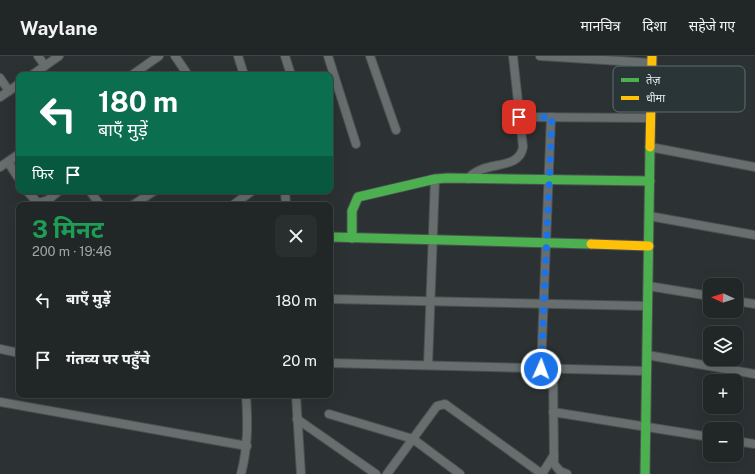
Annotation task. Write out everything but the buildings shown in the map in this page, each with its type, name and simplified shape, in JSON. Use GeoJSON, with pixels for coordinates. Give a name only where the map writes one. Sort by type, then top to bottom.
{"type":"FeatureCollection","features":[{"type":"Feature","properties":{"kind":"street"},"geometry":{"type":"LineString","coordinates":[[38,56],[45,66]]}},
{"type":"Feature","properties":{"kind":"street"},"geometry":{"type":"LineString","coordinates":[[36,72],[59,56]]}},
{"type":"Feature","properties":{"kind":"street"},"geometry":{"type":"LineString","coordinates":[[136,72],[159,56]]}},
{"type":"Feature","properties":{"kind":"street"},"geometry":{"type":"LineString","coordinates":[[175,56],[186,72]]}},
{"type":"Feature","properties":{"kind":"street"},"geometry":{"type":"LineString","coordinates":[[238,56],[243,72]]}},
{"type":"Feature","properties":{"kind":"street"},"geometry":{"type":"LineString","coordinates":[[285,56],[290,72]]}},
{"type":"Feature","properties":{"kind":"street"},"geometry":{"type":"LineString","coordinates":[[328,56],[356,144]]}},
{"type":"Feature","properties":{"kind":"street"},"geometry":{"type":"LineString","coordinates":[[370,56],[396,130]]}},
{"type":"Feature","properties":{"kind":"street"},"geometry":{"type":"LineString","coordinates":[[468,178],[479,168],[512,162],[522,153],[523,147],[512,56]]}},
{"type":"Feature","properties":{"kind":"street"},"geometry":{"type":"LineString","coordinates":[[540,56],[652,60]]}},
{"type":"Feature","properties":{"kind":"street"},"geometry":{"type":"LineString","coordinates":[[0,78],[16,88],[0,97]]}},
{"type":"Feature","properties":{"kind":"street"},"geometry":{"type":"LineString","coordinates":[[645,474],[651,112]]}},
{"type":"Feature","properties":{"kind":"street"},"geometry":{"type":"LineString","coordinates":[[519,117],[651,118]]}},
{"type":"Feature","properties":{"kind":"street"},"geometry":{"type":"LineString","coordinates":[[541,369],[552,117]]}},
{"type":"Feature","properties":{"kind":"street"},"geometry":{"type":"LineString","coordinates":[[650,147],[755,167]]}},
{"type":"Feature","properties":{"kind":"street"},"geometry":{"type":"LineString","coordinates":[[0,167],[16,156]]}},
{"type":"Feature","properties":{"kind":"street"},"geometry":{"type":"LineString","coordinates":[[8,162],[16,174]]}},
{"type":"Feature","properties":{"kind":"street"},"geometry":{"type":"LineString","coordinates":[[352,238],[354,200],[358,197],[435,179],[468,178],[650,181]]}},
{"type":"Feature","properties":{"kind":"street"},"geometry":{"type":"LineString","coordinates":[[428,366],[435,179]]}},
{"type":"Feature","properties":{"kind":"street"},"geometry":{"type":"LineString","coordinates":[[30,194],[37,202]]}},
{"type":"Feature","properties":{"kind":"street"},"geometry":{"type":"LineString","coordinates":[[44,202],[55,194]]}},
{"type":"Feature","properties":{"kind":"street"},"geometry":{"type":"LineString","coordinates":[[138,202],[150,194]]}},
{"type":"Feature","properties":{"kind":"street"},"geometry":{"type":"LineString","coordinates":[[237,202],[248,194]]}},
{"type":"Feature","properties":{"kind":"street"},"geometry":{"type":"LineString","coordinates":[[649,216],[755,235]]}},
{"type":"Feature","properties":{"kind":"street"},"geometry":{"type":"LineString","coordinates":[[333,237],[649,246]]}},
{"type":"Feature","properties":{"kind":"street"},"geometry":{"type":"LineString","coordinates":[[648,286],[703,295]]}},
{"type":"Feature","properties":{"kind":"street"},"geometry":{"type":"LineString","coordinates":[[333,299],[648,306]]}},
{"type":"Feature","properties":{"kind":"street"},"geometry":{"type":"LineString","coordinates":[[743,302],[755,304]]}},
{"type":"Feature","properties":{"kind":"street"},"geometry":{"type":"LineString","coordinates":[[0,349],[16,352]]}},
{"type":"Feature","properties":{"kind":"street"},"geometry":{"type":"LineString","coordinates":[[647,355],[755,374]]}},
{"type":"Feature","properties":{"kind":"street"},"geometry":{"type":"LineString","coordinates":[[333,363],[647,372]]}},
{"type":"Feature","properties":{"kind":"street"},"geometry":{"type":"LineString","coordinates":[[553,369],[554,464],[560,471],[567,474]]}},
{"type":"Feature","properties":{"kind":"street"},"geometry":{"type":"LineString","coordinates":[[241,474],[247,446],[246,398]]}},
{"type":"Feature","properties":{"kind":"street"},"geometry":{"type":"LineString","coordinates":[[296,398],[301,474]]}},
{"type":"Feature","properties":{"kind":"street"},"geometry":{"type":"LineString","coordinates":[[0,402],[247,446]]}},
{"type":"Feature","properties":{"kind":"street"},"geometry":{"type":"LineString","coordinates":[[388,474],[437,406],[445,404],[542,474],[554,455]]}},
{"type":"Feature","properties":{"kind":"street"},"geometry":{"type":"LineString","coordinates":[[553,412],[703,436]]}},
{"type":"Feature","properties":{"kind":"street"},"geometry":{"type":"LineString","coordinates":[[329,414],[413,439],[460,474]]}},
{"type":"Feature","properties":{"kind":"street"},"geometry":{"type":"LineString","coordinates":[[297,419],[376,474]]}},
{"type":"Feature","properties":{"kind":"street"},"geometry":{"type":"LineString","coordinates":[[743,442],[755,444]]}},
{"type":"Feature","properties":{"kind":"traffic: fast"},"geometry":{"type":"LineString","coordinates":[[645,474],[650,147]]}},
{"type":"Feature","properties":{"kind":"traffic: fast"},"geometry":{"type":"LineString","coordinates":[[352,238],[352,211],[358,197],[435,179],[650,181]]}},
{"type":"Feature","properties":{"kind":"traffic: fast"},"geometry":{"type":"LineString","coordinates":[[333,237],[591,244]]}},
{"type":"Feature","properties":{"kind":"traffic: slow"},"geometry":{"type":"LineString","coordinates":[[652,56],[652,66]]}},
{"type":"Feature","properties":{"kind":"traffic: slow"},"geometry":{"type":"LineString","coordinates":[[650,147],[651,112]]}},
{"type":"Feature","properties":{"kind":"traffic: slow"},"geometry":{"type":"LineString","coordinates":[[591,244],[649,246]]}},
{"type":"Feature","properties":{"kind":"route"},"geometry":{"type":"LineString","coordinates":[[519,117],[552,117],[541,369]]}}]}
